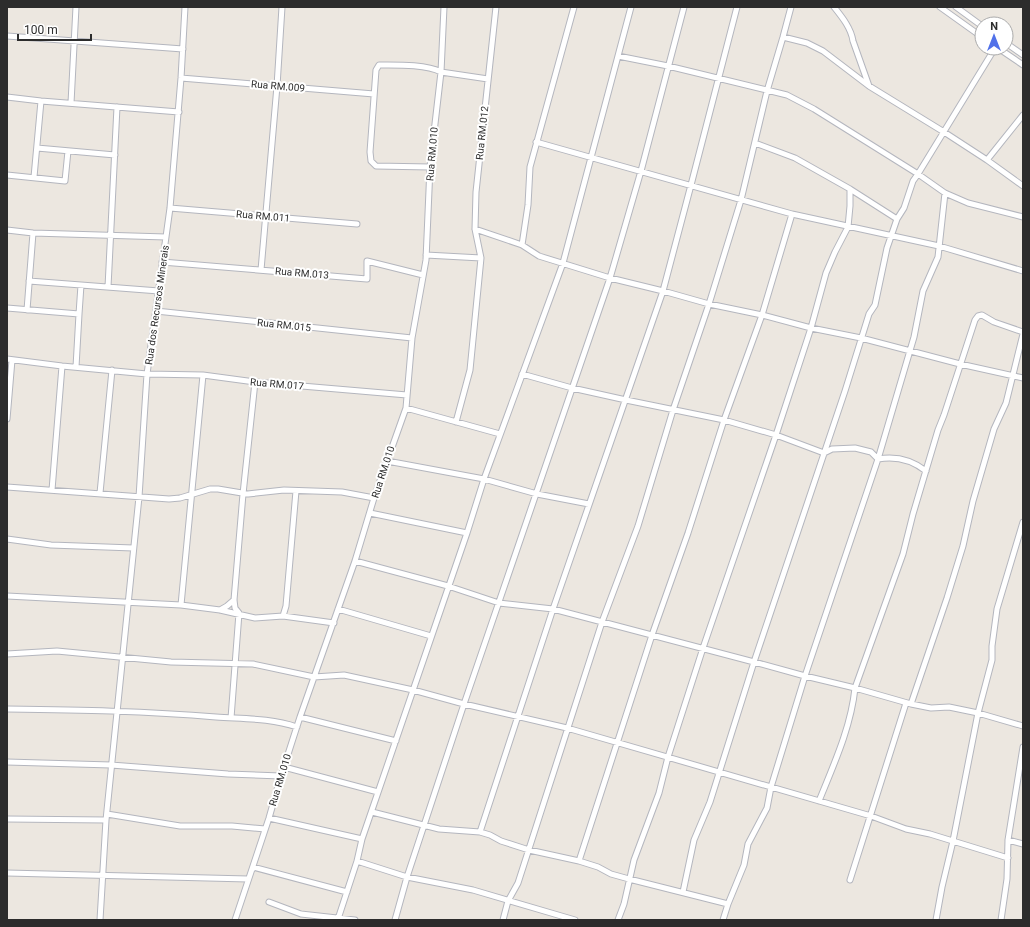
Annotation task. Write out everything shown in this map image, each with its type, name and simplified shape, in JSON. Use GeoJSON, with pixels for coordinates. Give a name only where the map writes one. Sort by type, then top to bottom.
{"type":"FeatureCollection","features":[{"type":"Feature","properties":{"kind":"street"},"geometry":{"type":"LineString","coordinates":[[71,103],[76,7]]}},
{"type":"Feature","properties":{"kind":"street","name":"Rua dos Recursos Minerais"},"geometry":{"type":"LineString","coordinates":[[100,920],[106,817],[139,497],[147,374],[170,208],[179,112],[185,7]]}},
{"type":"Feature","properties":{"kind":"street"},"geometry":{"type":"LineString","coordinates":[[261,270],[277,86],[282,7]]}},
{"type":"Feature","properties":{"kind":"street","name":"Rua RM.010"},"geometry":{"type":"LineString","coordinates":[[235,920],[269,818],[300,717],[334,623],[374,498],[406,408],[412,338],[426,255],[430,167],[441,72],[444,7]]}},
{"type":"Feature","properties":{"kind":"street","name":"Rua RM.012"},"geometry":{"type":"LineString","coordinates":[[456,422],[470,370],[481,258],[475,229],[476,192],[496,7]]}},
{"type":"Feature","properties":{"kind":"street"},"geometry":{"type":"LineString","coordinates":[[522,245],[528,204],[530,167],[574,7]]}},
{"type":"Feature","properties":{"kind":"street"},"geometry":{"type":"LineString","coordinates":[[338,919],[357,861],[362,839],[414,690],[484,479],[563,263],[631,7]]}},
{"type":"Feature","properties":{"kind":"street"},"geometry":{"type":"LineString","coordinates":[[395,920],[407,877],[464,704],[610,278],[641,171],[684,7]]}},
{"type":"Feature","properties":{"kind":"street"},"geometry":{"type":"LineString","coordinates":[[480,832],[553,609],[663,291],[737,7]]}},
{"type":"Feature","properties":{"kind":"street"},"geometry":{"type":"LineString","coordinates":[[503,920],[508,901],[518,883],[529,850],[602,622],[638,526],[673,410],[741,200],[767,91],[791,7]]}},
{"type":"Feature","properties":{"kind":"street"},"geometry":{"type":"LineString","coordinates":[[834,7],[842,17],[852,36],[869,86]]}},
{"type":"Feature","properties":{"kind":"street"},"geometry":{"type":"LineString","coordinates":[[940,7],[974,31]]}},
{"type":"Feature","properties":{"kind":"street"},"geometry":{"type":"LineString","coordinates":[[956,7],[974,20]]}},
{"type":"Feature","properties":{"kind":"street"},"geometry":{"type":"LineString","coordinates":[[7,36],[183,50]]}},
{"type":"Feature","properties":{"kind":"street"},"geometry":{"type":"LineString","coordinates":[[783,37],[806,43],[823,50],[869,86],[944,132],[1023,186]]}},
{"type":"Feature","properties":{"kind":"street"},"geometry":{"type":"LineString","coordinates":[[1014,49],[1023,55]]}},
{"type":"Feature","properties":{"kind":"street"},"geometry":{"type":"LineString","coordinates":[[618,56],[668,66],[787,95],[801,102],[918,174],[945,193],[968,203],[1023,217]]}},
{"type":"Feature","properties":{"kind":"street"},"geometry":{"type":"LineString","coordinates":[[682,892],[694,840],[710,802],[754,662],[861,338],[869,314],[875,304],[887,248],[897,219],[904,208],[913,181],[992,56]]}},
{"type":"Feature","properties":{"kind":"street"},"geometry":{"type":"LineString","coordinates":[[1010,56],[1022,63]]}},
{"type":"Feature","properties":{"kind":"street"},"geometry":{"type":"LineString","coordinates":[[430,167],[376,166],[370,161],[376,70],[379,66],[397,65],[435,69],[441,72],[488,78]]}},
{"type":"Feature","properties":{"kind":"street","name":"Rua RM.009"},"geometry":{"type":"LineString","coordinates":[[181,78],[374,94]]}},
{"type":"Feature","properties":{"kind":"street"},"geometry":{"type":"LineString","coordinates":[[7,97],[179,112]]}},
{"type":"Feature","properties":{"kind":"street"},"geometry":{"type":"LineString","coordinates":[[34,177],[42,101]]}},
{"type":"Feature","properties":{"kind":"street"},"geometry":{"type":"LineString","coordinates":[[108,287],[118,107]]}},
{"type":"Feature","properties":{"kind":"street"},"geometry":{"type":"LineString","coordinates":[[986,160],[1023,115]]}},
{"type":"Feature","properties":{"kind":"street"},"geometry":{"type":"LineString","coordinates":[[536,142],[792,214],[891,237],[939,246],[1023,271]]}},
{"type":"Feature","properties":{"kind":"street"},"geometry":{"type":"LineString","coordinates":[[755,143],[795,158],[850,189],[897,219]]}},
{"type":"Feature","properties":{"kind":"street"},"geometry":{"type":"LineString","coordinates":[[36,148],[115,155]]}},
{"type":"Feature","properties":{"kind":"street"},"geometry":{"type":"LineString","coordinates":[[7,175],[65,181],[68,151]]}},
{"type":"Feature","properties":{"kind":"street"},"geometry":{"type":"LineString","coordinates":[[618,920],[624,904],[634,860],[659,793],[668,757],[703,648],[811,328],[826,273],[848,227],[850,189]]}},
{"type":"Feature","properties":{"kind":"street"},"geometry":{"type":"LineString","coordinates":[[723,920],[744,866],[748,844],[767,808],[771,787],[805,676],[878,459],[910,351],[923,291],[937,260],[945,193]]}},
{"type":"Feature","properties":{"kind":"street","name":"Rua RM.011"},"geometry":{"type":"LineString","coordinates":[[170,208],[357,224]]}},
{"type":"Feature","properties":{"kind":"street"},"geometry":{"type":"LineString","coordinates":[[579,861],[652,635],[688,533],[724,420],[762,315],[792,214]]}},
{"type":"Feature","properties":{"kind":"street"},"geometry":{"type":"LineString","coordinates":[[475,229],[522,245],[539,256],[610,278],[708,304],[861,338],[960,364],[1023,378]]}},
{"type":"Feature","properties":{"kind":"street"},"geometry":{"type":"LineString","coordinates":[[7,230],[33,233],[166,237]]}},
{"type":"Feature","properties":{"kind":"street"},"geometry":{"type":"LineString","coordinates":[[27,310],[33,233]]}},
{"type":"Feature","properties":{"kind":"street"},"geometry":{"type":"LineString","coordinates":[[426,255],[481,258]]}},
{"type":"Feature","properties":{"kind":"street","name":"Rua RM.013"},"geometry":{"type":"LineString","coordinates":[[162,262],[367,279],[367,261],[423,275]]}},
{"type":"Feature","properties":{"kind":"street"},"geometry":{"type":"LineString","coordinates":[[29,281],[158,291]]}},
{"type":"Feature","properties":{"kind":"street"},"geometry":{"type":"LineString","coordinates":[[76,367],[82,286]]}},
{"type":"Feature","properties":{"kind":"street"},"geometry":{"type":"LineString","coordinates":[[7,308],[79,314]]}},
{"type":"Feature","properties":{"kind":"street","name":"Rua RM.015"},"geometry":{"type":"LineString","coordinates":[[156,311],[412,338]]}},
{"type":"Feature","properties":{"kind":"street"},"geometry":{"type":"LineString","coordinates":[[820,801],[849,722],[853,708],[855,688],[903,554],[926,471],[960,364],[975,320],[982,315],[1004,326],[1023,333],[1006,403],[994,429],[973,501],[963,546],[947,598],[908,704],[860,845],[850,880]]}},
{"type":"Feature","properties":{"kind":"street"},"geometry":{"type":"LineString","coordinates":[[7,419],[10,359]]}},
{"type":"Feature","properties":{"kind":"street","name":"Rua RM.017"},"geometry":{"type":"LineString","coordinates":[[10,359],[62,366],[147,374],[203,375],[254,382],[407,395]]}},
{"type":"Feature","properties":{"kind":"street"},"geometry":{"type":"LineString","coordinates":[[52,490],[62,366]]}},
{"type":"Feature","properties":{"kind":"street"},"geometry":{"type":"LineString","coordinates":[[100,493],[112,370]]}},
{"type":"Feature","properties":{"kind":"street"},"geometry":{"type":"LineString","coordinates":[[522,374],[572,388],[724,420],[776,435],[824,453]]}},
{"type":"Feature","properties":{"kind":"street"},"geometry":{"type":"LineString","coordinates":[[181,605],[203,375]]}},
{"type":"Feature","properties":{"kind":"street"},"geometry":{"type":"LineString","coordinates":[[231,718],[239,613],[234,600],[254,382]]}},
{"type":"Feature","properties":{"kind":"street"},"geometry":{"type":"LineString","coordinates":[[406,408],[500,434]]}},
{"type":"Feature","properties":{"kind":"street"},"geometry":{"type":"LineString","coordinates":[[824,453],[832,448],[855,448],[871,452],[878,459]]}},
{"type":"Feature","properties":{"kind":"street"},"geometry":{"type":"LineString","coordinates":[[878,459],[890,457],[916,464],[926,471]]}},
{"type":"Feature","properties":{"kind":"street"},"geometry":{"type":"LineString","coordinates":[[387,461],[484,479],[537,494],[589,504]]}},
{"type":"Feature","properties":{"kind":"street"},"geometry":{"type":"LineString","coordinates":[[7,491],[7,487],[169,499],[180,498],[210,489],[243,494],[284,490],[342,492],[374,498]]}},
{"type":"Feature","properties":{"kind":"street"},"geometry":{"type":"LineString","coordinates":[[283,616],[286,606],[296,491]]}},
{"type":"Feature","properties":{"kind":"street"},"geometry":{"type":"LineString","coordinates":[[370,513],[467,533]]}},
{"type":"Feature","properties":{"kind":"street"},"geometry":{"type":"LineString","coordinates":[[936,920],[942,887],[954,841],[978,713],[992,660],[992,646],[997,609],[1023,522]]}},
{"type":"Feature","properties":{"kind":"street"},"geometry":{"type":"LineString","coordinates":[[7,539],[51,545],[133,548]]}},
{"type":"Feature","properties":{"kind":"street"},"geometry":{"type":"LineString","coordinates":[[355,561],[448,586],[499,603],[553,609],[855,688],[908,704],[931,708],[949,707],[978,713],[1023,726]]}},
{"type":"Feature","properties":{"kind":"street"},"geometry":{"type":"LineString","coordinates":[[7,596],[181,605],[239,613],[255,618],[283,616],[334,623]]}},
{"type":"Feature","properties":{"kind":"street"},"geometry":{"type":"LineString","coordinates":[[220,610],[234,600]]}},
{"type":"Feature","properties":{"kind":"street"},"geometry":{"type":"LineString","coordinates":[[338,610],[431,636]]}},
{"type":"Feature","properties":{"kind":"street"},"geometry":{"type":"LineString","coordinates":[[7,654],[57,651],[171,662],[253,664],[314,677],[344,675],[414,690],[464,704],[567,728],[618,742],[1008,858]]}},
{"type":"Feature","properties":{"kind":"street"},"geometry":{"type":"LineString","coordinates":[[7,709],[116,710],[231,718],[252,718],[274,721],[297,727]]}},
{"type":"Feature","properties":{"kind":"street"},"geometry":{"type":"LineString","coordinates":[[300,717],[396,742]]}},
{"type":"Feature","properties":{"kind":"street"},"geometry":{"type":"LineString","coordinates":[[1001,920],[1007,879],[1008,840],[1023,747]]}},
{"type":"Feature","properties":{"kind":"street"},"geometry":{"type":"LineString","coordinates":[[7,762],[111,765],[228,774],[281,776]]}},
{"type":"Feature","properties":{"kind":"street"},"geometry":{"type":"LineString","coordinates":[[284,767],[378,792]]}},
{"type":"Feature","properties":{"kind":"street"},"geometry":{"type":"LineString","coordinates":[[372,812],[446,830],[490,834],[515,846],[579,861],[598,867],[611,874],[728,904]]}},
{"type":"Feature","properties":{"kind":"street"},"geometry":{"type":"LineString","coordinates":[[7,819],[106,817],[180,826],[232,826],[265,829]]}},
{"type":"Feature","properties":{"kind":"street"},"geometry":{"type":"LineString","coordinates":[[269,818],[362,839]]}},
{"type":"Feature","properties":{"kind":"street"},"geometry":{"type":"LineString","coordinates":[[1008,840],[1023,844]]}},
{"type":"Feature","properties":{"kind":"street"},"geometry":{"type":"LineString","coordinates":[[357,861],[407,877],[473,890],[575,920]]}},
{"type":"Feature","properties":{"kind":"street"},"geometry":{"type":"LineString","coordinates":[[253,866],[347,892]]}},
{"type":"Feature","properties":{"kind":"street"},"geometry":{"type":"LineString","coordinates":[[7,874],[248,879]]}},
{"type":"Feature","properties":{"kind":"street"},"geometry":{"type":"LineString","coordinates":[[269,902],[301,914],[355,920]]}}]}
